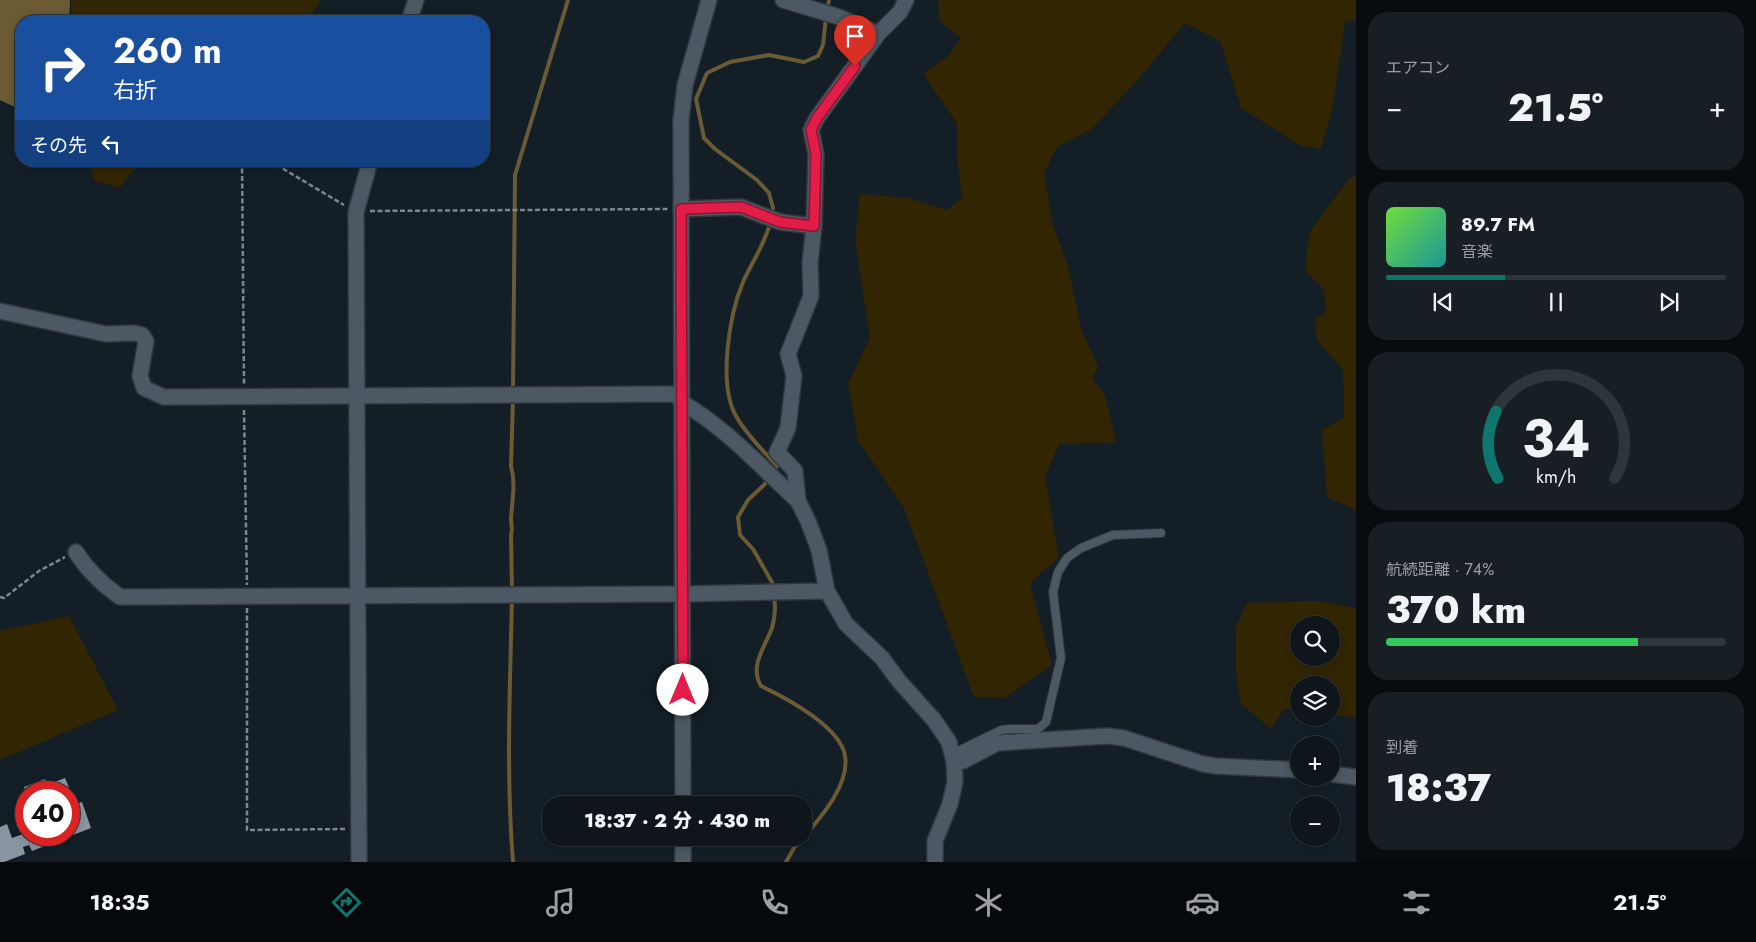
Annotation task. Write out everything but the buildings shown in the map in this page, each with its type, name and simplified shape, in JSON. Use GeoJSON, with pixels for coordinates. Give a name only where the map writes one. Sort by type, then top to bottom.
{"type":"FeatureCollection","features":[{"type":"Feature","properties":{"kind":"street"},"geometry":{"type":"LineString","coordinates":[[412,15],[416,0]]}},
{"type":"Feature","properties":{"kind":"street"},"geometry":{"type":"LineString","coordinates":[[683,796],[681,120],[685,85],[709,0]]}},
{"type":"Feature","properties":{"kind":"street"},"geometry":{"type":"LineString","coordinates":[[783,0],[839,17],[878,34]]}},
{"type":"Feature","properties":{"kind":"street"},"geometry":{"type":"LineString","coordinates":[[906,0],[900,12],[878,34],[817,118],[811,130],[816,154],[810,296],[788,354],[794,376],[788,428],[777,452],[794,471],[798,501],[819,550],[826,591],[846,624],[882,658],[899,681],[934,720],[949,742],[953,758],[954,782],[950,804],[936,841],[935,862]]}},
{"type":"Feature","properties":{"kind":"street"},"geometry":{"type":"LineString","coordinates":[[359,862],[356,212],[368,167]]}},
{"type":"Feature","properties":{"kind":"street"},"geometry":{"type":"LineString","coordinates":[[681,209],[741,207],[780,222],[814,226]]}},
{"type":"Feature","properties":{"kind":"street"},"geometry":{"type":"LineString","coordinates":[[0,311],[106,334],[134,333],[142,335],[146,340],[140,376],[144,388],[164,397],[357,394],[681,398],[725,434],[798,501]]}},
{"type":"Feature","properties":{"kind":"street"},"geometry":{"type":"LineString","coordinates":[[76,552],[84,566],[103,585],[120,597],[683,594],[826,591]]}},
{"type":"Feature","properties":{"kind":"street"},"geometry":{"type":"LineString","coordinates":[[953,758],[963,761],[997,743],[1107,736],[1124,738],[1216,766],[1290,770]]}},
{"type":"Feature","properties":{"kind":"street"},"geometry":{"type":"LineString","coordinates":[[1340,775],[1356,777]]}},
{"type":"Feature","properties":{"kind":"street"},"geometry":{"type":"LineString","coordinates":[[683,846],[683,862]]}},
{"type":"Feature","properties":{"kind":"lane"},"geometry":{"type":"LineString","coordinates":[[953,758],[1001,730],[1038,729],[1046,722],[1061,658],[1053,592],[1058,572],[1067,558],[1081,548],[1113,535],[1161,533]]}},
{"type":"Feature","properties":{"kind":"path"},"geometry":{"type":"LineString","coordinates":[[242,167],[247,596],[247,830],[359,829]]}},
{"type":"Feature","properties":{"kind":"path"},"geometry":{"type":"LineString","coordinates":[[280,167],[356,212],[681,209]]}},
{"type":"Feature","properties":{"kind":"path"},"geometry":{"type":"LineString","coordinates":[[0,596],[4,598],[39,571],[76,552]]}},
{"type":"Feature","properties":{"kind":"shaded area"},"geometry":{"type":"Polygon","coordinates":[[[0,0],[70,0],[69,15],[15,15],[15,107],[0,100],[0,0]]]}},
{"type":"Feature","properties":{"kind":"shaded area"},"geometry":{"type":"Polygon","coordinates":[[[71,0],[320,0],[320,3],[310,15],[71,15],[71,0]]]}},
{"type":"Feature","properties":{"kind":"shaded area"},"geometry":{"type":"Polygon","coordinates":[[[938,0],[1356,0],[1356,20],[1345,21],[1333,107],[1321,149],[1301,146],[1241,108],[1220,41],[1185,23],[1135,83],[1092,129],[1057,147],[1044,173],[1052,222],[1068,266],[1081,328],[1098,367],[1092,379],[1105,395],[1116,442],[1059,444],[1045,477],[1059,558],[1030,583],[1052,665],[1006,697],[974,697],[904,508],[858,440],[848,383],[870,338],[855,240],[860,194],[908,198],[947,210],[962,198],[957,155],[957,123],[923,74],[948,56],[961,38],[940,21],[938,0]]]}},
{"type":"Feature","properties":{"kind":"shaded area"},"geometry":{"type":"Polygon","coordinates":[[[89,167],[138,167],[130,173],[120,188],[95,181],[89,167]]]}},
{"type":"Feature","properties":{"kind":"shaded area"},"geometry":{"type":"Polygon","coordinates":[[[1356,175],[1356,510],[1327,497],[1322,430],[1344,417],[1343,370],[1317,340],[1315,319],[1326,312],[1324,290],[1305,270],[1310,231],[1349,179],[1356,175]]]}},
{"type":"Feature","properties":{"kind":"shaded area"},"geometry":{"type":"Polygon","coordinates":[[[1317,601],[1356,608],[1356,717],[1340,716],[1340,676],[1290,676],[1290,710],[1284,709],[1271,729],[1241,704],[1236,671],[1236,626],[1247,603],[1317,601]]]}},
{"type":"Feature","properties":{"kind":"shaded area"},"geometry":{"type":"Polygon","coordinates":[[[69,616],[118,710],[0,760],[0,631],[69,616]]]}},
{"type":"Feature","properties":{"kind":"waterway"},"geometry":{"type":"LineString","coordinates":[[513,392],[515,175],[568,0]]}},
{"type":"Feature","properties":{"kind":"waterway"},"geometry":{"type":"LineString","coordinates":[[827,10],[829,0]]}},
{"type":"Feature","properties":{"kind":"waterway"},"geometry":{"type":"LineString","coordinates":[[771,216],[773,208],[769,193],[757,180],[715,149],[704,138],[696,99],[707,73],[730,62],[769,55],[804,62],[818,56],[823,45],[826,17]]}},
{"type":"Feature","properties":{"kind":"waterway"},"geometry":{"type":"LineString","coordinates":[[770,223],[738,296],[730,331],[727,369],[731,402],[736,416],[750,436],[777,466],[773,473]]}},
{"type":"Feature","properties":{"kind":"waterway"},"geometry":{"type":"LineString","coordinates":[[512,591],[511,519],[513,486],[511,466],[513,399]]}},
{"type":"Feature","properties":{"kind":"waterway"},"geometry":{"type":"LineString","coordinates":[[769,478],[748,500],[738,517],[740,535],[753,549],[773,584],[774,590]]}},
{"type":"Feature","properties":{"kind":"waterway"},"geometry":{"type":"LineString","coordinates":[[774,597],[775,608],[772,628],[757,664],[758,679],[761,686],[798,706],[823,724],[841,745],[845,756],[845,767],[839,789],[826,810],[812,827]]}},
{"type":"Feature","properties":{"kind":"waterway"},"geometry":{"type":"LineString","coordinates":[[512,598],[509,763],[513,862]]}},
{"type":"Feature","properties":{"kind":"waterway"},"geometry":{"type":"LineString","coordinates":[[786,862],[796,846]]}},
{"type":"Feature","properties":{"kind":"route"},"geometry":{"type":"LineString","coordinates":[[683,690],[681,209],[741,207],[780,222],[814,226],[816,154],[811,130],[817,118],[855,66]]}}]}
